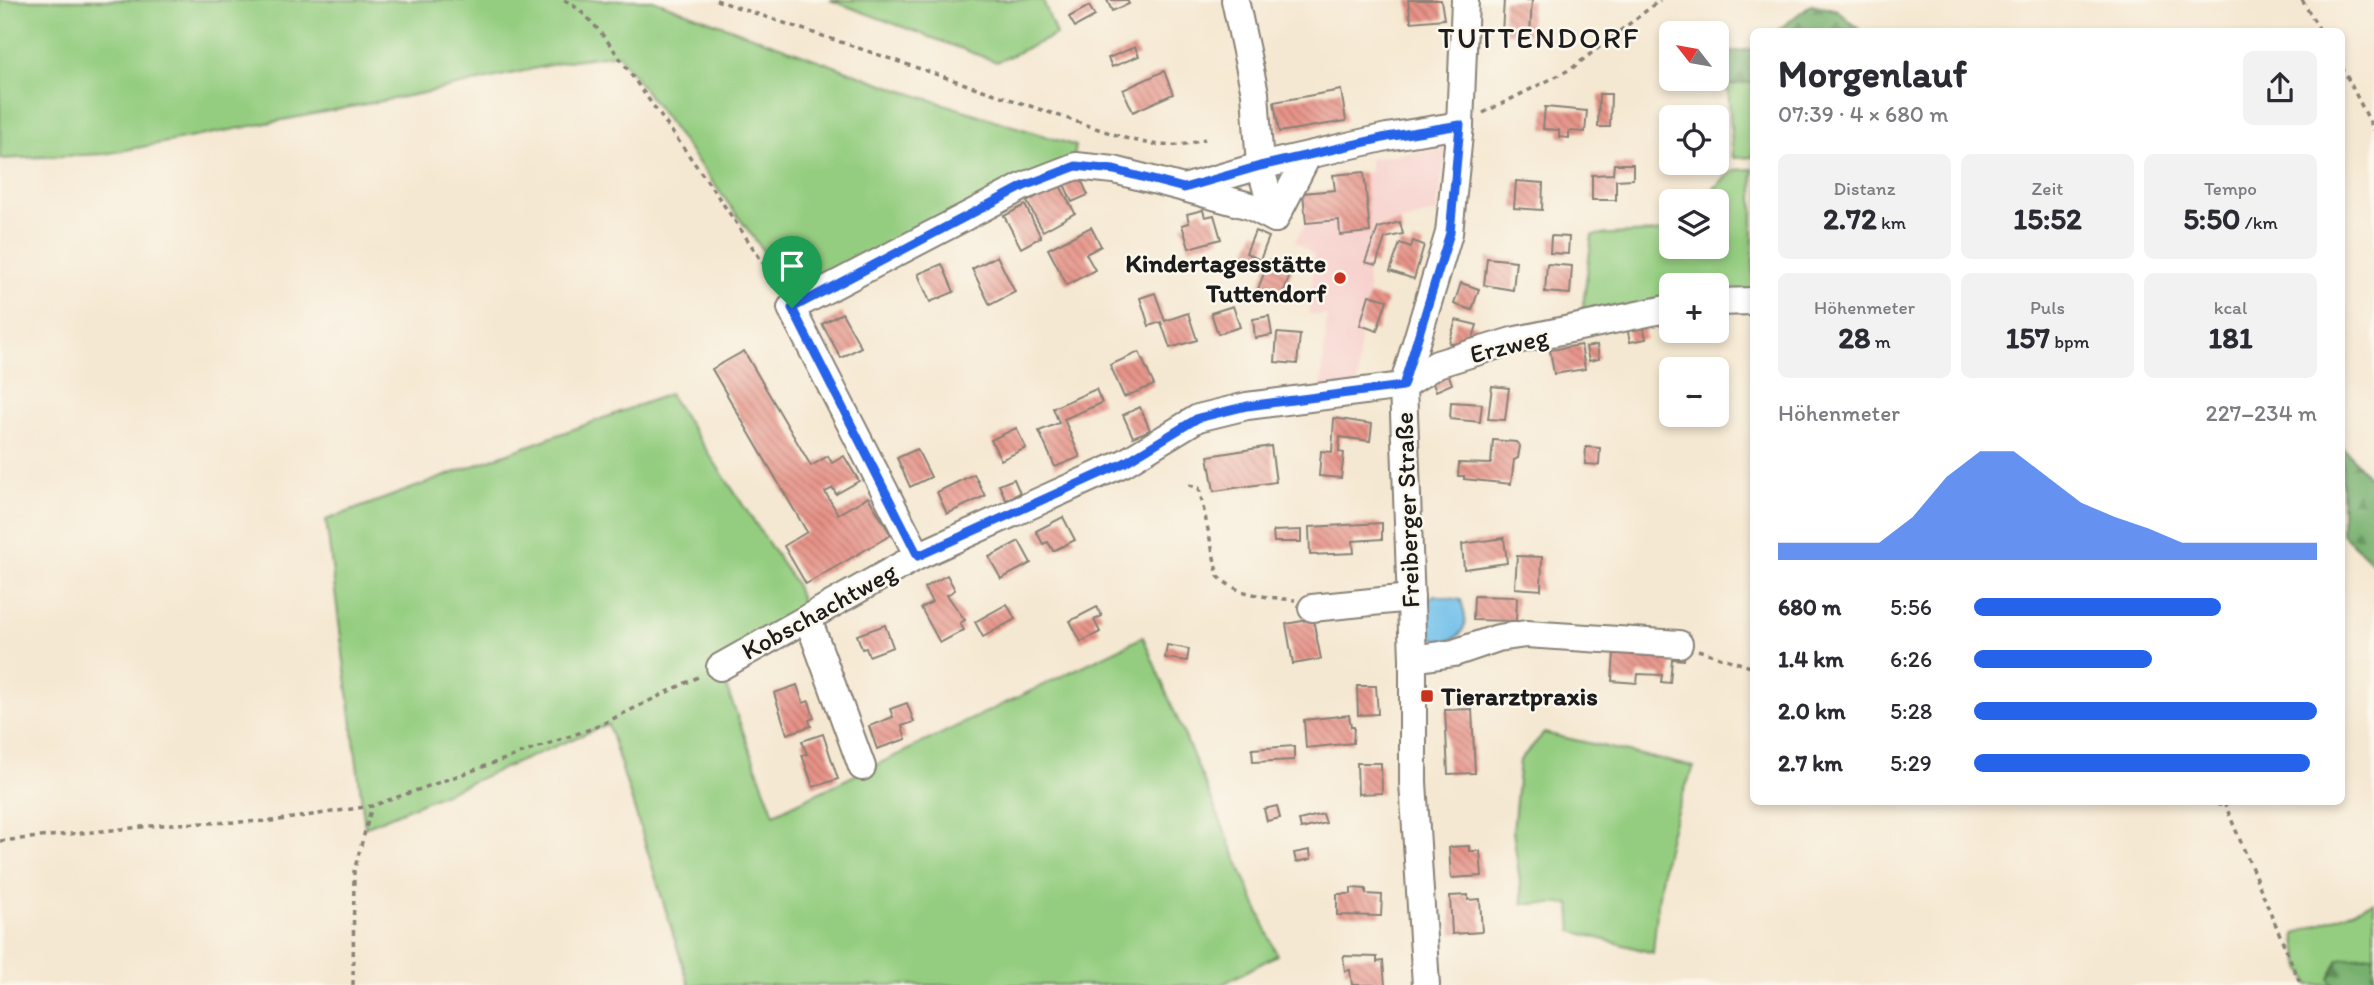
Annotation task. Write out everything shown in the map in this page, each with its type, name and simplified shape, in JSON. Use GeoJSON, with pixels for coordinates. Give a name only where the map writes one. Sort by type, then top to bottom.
{"type":"FeatureCollection","features":[{"type":"Feature","properties":{"kind":"street"},"geometry":{"type":"LineString","coordinates":[[1235,0],[1255,93],[1260,166],[1275,219]]}},
{"type":"Feature","properties":{"kind":"street","name":"Freiberger Straße"},"geometry":{"type":"LineString","coordinates":[[1426,985],[1413,782],[1413,659],[1403,386],[1450,233],[1460,125],[1465,0]]}},
{"type":"Feature","properties":{"kind":"street"},"geometry":{"type":"LineString","coordinates":[[1184,188],[1260,166],[1387,137],[1460,125]]}},
{"type":"Feature","properties":{"kind":"street"},"geometry":{"type":"LineString","coordinates":[[1275,219],[1307,157]]}},
{"type":"Feature","properties":{"kind":"street"},"geometry":{"type":"LineString","coordinates":[[918,556],[792,308],[1024,186],[1076,166],[1114,170],[1184,188],[1250,206],[1275,219]]}},
{"type":"Feature","properties":{"kind":"street"},"geometry":{"type":"LineString","coordinates":[[1729,302],[1750,301]]}},
{"type":"Feature","properties":{"kind":"street","name":"Erzweg"},"geometry":{"type":"LineString","coordinates":[[1403,386],[1437,364],[1512,341],[1659,311]]}},
{"type":"Feature","properties":{"kind":"street","name":"Kobschachtweg"},"geometry":{"type":"LineString","coordinates":[[720,667],[918,556],[1124,463],[1198,418],[1247,406],[1403,386]]}},
{"type":"Feature","properties":{"kind":"street"},"geometry":{"type":"LineString","coordinates":[[1312,608],[1411,598]]}},
{"type":"Feature","properties":{"kind":"street"},"geometry":{"type":"LineString","coordinates":[[808,618],[862,767]]}},
{"type":"Feature","properties":{"kind":"street"},"geometry":{"type":"LineString","coordinates":[[1413,659],[1454,653],[1498,638],[1526,634],[1679,644]]}},
{"type":"Feature","properties":{"kind":"path"},"geometry":{"type":"LineString","coordinates":[[564,0],[573,4],[608,44],[738,223],[792,308]]}},
{"type":"Feature","properties":{"kind":"path"},"geometry":{"type":"LineString","coordinates":[[716,0],[1125,138],[1162,148],[1179,147],[1205,139]]}},
{"type":"Feature","properties":{"kind":"path"},"geometry":{"type":"LineString","coordinates":[[1460,125],[1571,69],[1660,0]]}},
{"type":"Feature","properties":{"kind":"path"},"geometry":{"type":"LineString","coordinates":[[2302,0],[2319,28]]}},
{"type":"Feature","properties":{"kind":"path"},"geometry":{"type":"LineString","coordinates":[[2345,73],[2374,130]]}},
{"type":"Feature","properties":{"kind":"path"},"geometry":{"type":"LineString","coordinates":[[1189,485],[1199,488],[1218,576],[1227,585],[1255,594],[1296,600],[1312,608]]}},
{"type":"Feature","properties":{"kind":"path"},"geometry":{"type":"LineString","coordinates":[[1679,644],[1750,667]]}},
{"type":"Feature","properties":{"kind":"path"},"geometry":{"type":"LineString","coordinates":[[0,841],[172,824],[272,821],[372,806],[596,727],[720,667]]}},
{"type":"Feature","properties":{"kind":"path"},"geometry":{"type":"LineString","coordinates":[[2225,805],[2301,985]]}},
{"type":"Feature","properties":{"kind":"path"},"geometry":{"type":"LineString","coordinates":[[353,985],[354,871],[372,806]]}},
{"type":"Feature","properties":{"kind":"shaded area","name":"Kindertagesstätte Tuttendorf"},"geometry":{"type":"Polygon","coordinates":[[[1446,147],[1437,212],[1377,228],[1366,262],[1369,295],[1360,325],[1358,387],[1321,389],[1327,316],[1309,314],[1314,255],[1295,241],[1306,223],[1303,193],[1334,190],[1333,175],[1370,172],[1370,159],[1446,147]]]}},
{"type":"Feature","properties":{"kind":"green space"},"geometry":{"type":"Polygon","coordinates":[[[0,0],[653,0],[900,90],[1076,146],[1074,157],[792,297],[759,245],[618,54],[573,60],[429,92],[105,154],[0,159],[0,0]]]}},
{"type":"Feature","properties":{"kind":"green space"},"geometry":{"type":"Polygon","coordinates":[[[830,0],[1043,0],[1056,35],[997,62],[830,0]]]}},
{"type":"Feature","properties":{"kind":"green space"},"geometry":{"type":"Polygon","coordinates":[[[1811,4],[1837,10],[1858,28],[1781,28],[1811,4]]]}},
{"type":"Feature","properties":{"kind":"green space"},"geometry":{"type":"Polygon","coordinates":[[[1750,49],[1750,82],[1729,85],[1731,52],[1750,49]]]}},
{"type":"Feature","properties":{"kind":"green space"},"geometry":{"type":"Polygon","coordinates":[[[1750,82],[1750,157],[1733,158],[1729,85],[1750,82]]]}},
{"type":"Feature","properties":{"kind":"green space"},"geometry":{"type":"Polygon","coordinates":[[[1750,169],[1750,297],[1729,298],[1729,273],[1659,273],[1659,306],[1585,321],[1583,306],[1592,235],[1659,232],[1659,259],[1729,259],[1729,189],[1713,189],[1734,170],[1750,169]]]}},
{"type":"Feature","properties":{"kind":"green space"},"geometry":{"type":"Polygon","coordinates":[[[669,394],[795,583],[805,612],[717,662],[774,814],[1143,637],[1277,955],[1221,985],[689,985],[608,724],[365,827],[326,520],[669,394]]]}},
{"type":"Feature","properties":{"kind":"green space"},"geometry":{"type":"Polygon","coordinates":[[[2345,449],[2374,483],[2374,564],[2345,536],[2345,449]]]}},
{"type":"Feature","properties":{"kind":"green space"},"geometry":{"type":"Polygon","coordinates":[[[1544,733],[1694,767],[1676,813],[1665,858],[1653,953],[1572,931],[1570,904],[1523,904],[1513,831],[1520,760],[1544,733]]]}},
{"type":"Feature","properties":{"kind":"green space"},"geometry":{"type":"Polygon","coordinates":[[[2374,902],[2374,955],[2356,956],[2329,979],[2332,985],[2309,985],[2301,968],[2295,934],[2374,902]]]}},
{"type":"Feature","properties":{"kind":"green space"},"geometry":{"type":"Polygon","coordinates":[[[2374,955],[2374,985],[2332,985],[2329,979],[2339,959],[2374,955]]]}},
{"type":"Feature","properties":{"kind":"water"},"geometry":{"type":"Polygon","coordinates":[[[1434,595],[1461,600],[1465,622],[1455,638],[1438,640],[1423,631],[1423,605],[1434,595]]]}},
{"type":"Feature","properties":{"kind":"building"},"geometry":{"type":"Polygon","coordinates":[[[1107,0],[1127,0],[1129,4],[1112,11],[1107,0]]]}},
{"type":"Feature","properties":{"kind":"building"},"geometry":{"type":"Polygon","coordinates":[[[1408,0],[1441,0],[1444,19],[1411,22],[1408,0]]]}},
{"type":"Feature","properties":{"kind":"building"},"geometry":{"type":"Polygon","coordinates":[[[1504,0],[1532,0],[1530,34],[1502,33],[1504,0]]]}},
{"type":"Feature","properties":{"kind":"building"},"geometry":{"type":"Polygon","coordinates":[[[1089,6],[1095,16],[1075,27],[1069,17],[1089,6]]]}},
{"type":"Feature","properties":{"kind":"building"},"geometry":{"type":"Polygon","coordinates":[[[1135,47],[1139,56],[1112,67],[1108,58],[1135,47]]]}},
{"type":"Feature","properties":{"kind":"building"},"geometry":{"type":"Polygon","coordinates":[[[1164,71],[1173,94],[1133,112],[1123,90],[1164,71]]]}},
{"type":"Feature","properties":{"kind":"building"},"geometry":{"type":"Polygon","coordinates":[[[1341,90],[1346,121],[1279,132],[1274,102],[1341,90]]]}},
{"type":"Feature","properties":{"kind":"building"},"geometry":{"type":"Polygon","coordinates":[[[1599,94],[1611,94],[1610,127],[1598,127],[1599,94]]]}},
{"type":"Feature","properties":{"kind":"building"},"geometry":{"type":"Polygon","coordinates":[[[1545,107],[1587,111],[1585,132],[1569,131],[1569,138],[1559,137],[1559,130],[1543,129],[1545,107]]]}},
{"type":"Feature","properties":{"kind":"building"},"geometry":{"type":"Polygon","coordinates":[[[1614,164],[1633,164],[1633,179],[1616,180],[1616,200],[1592,200],[1592,175],[1613,174],[1614,164]]]}},
{"type":"Feature","properties":{"kind":"building"},"geometry":{"type":"Polygon","coordinates":[[[1364,172],[1370,232],[1340,235],[1339,220],[1306,223],[1303,193],[1335,190],[1333,175],[1364,172]]]}},
{"type":"Feature","properties":{"kind":"building"},"geometry":{"type":"Polygon","coordinates":[[[1080,177],[1088,195],[1072,202],[1064,184],[1080,177]]]}},
{"type":"Feature","properties":{"kind":"building"},"geometry":{"type":"Polygon","coordinates":[[[1516,181],[1543,183],[1542,210],[1514,208],[1516,181]]]}},
{"type":"Feature","properties":{"kind":"building"},"geometry":{"type":"Polygon","coordinates":[[[1059,184],[1075,213],[1043,231],[1027,202],[1059,184]]]}},
{"type":"Feature","properties":{"kind":"building"},"geometry":{"type":"Polygon","coordinates":[[[1025,205],[1041,237],[1021,248],[1004,216],[1025,205]]]}},
{"type":"Feature","properties":{"kind":"building"},"geometry":{"type":"Polygon","coordinates":[[[1203,210],[1205,217],[1214,215],[1221,239],[1189,248],[1182,225],[1189,223],[1187,214],[1203,210]]]}},
{"type":"Feature","properties":{"kind":"building"},"geometry":{"type":"Polygon","coordinates":[[[1400,222],[1403,234],[1385,238],[1376,265],[1365,262],[1378,228],[1400,222]]]}},
{"type":"Feature","properties":{"kind":"building"},"geometry":{"type":"Polygon","coordinates":[[[1091,227],[1101,246],[1086,254],[1095,270],[1067,285],[1048,249],[1091,227]]]}},
{"type":"Feature","properties":{"kind":"building"},"geometry":{"type":"Polygon","coordinates":[[[1255,231],[1269,237],[1260,260],[1246,253],[1255,231]]]}},
{"type":"Feature","properties":{"kind":"building"},"geometry":{"type":"Polygon","coordinates":[[[1551,236],[1569,237],[1568,254],[1550,253],[1551,236]]]}},
{"type":"Feature","properties":{"kind":"building"},"geometry":{"type":"Polygon","coordinates":[[[1413,241],[1424,245],[1414,279],[1390,271],[1400,243],[1411,247],[1413,241]]]}},
{"type":"Feature","properties":{"kind":"building"},"geometry":{"type":"Polygon","coordinates":[[[997,256],[1015,292],[990,305],[972,269],[997,256]]]}},
{"type":"Feature","properties":{"kind":"building"},"geometry":{"type":"Polygon","coordinates":[[[1487,258],[1516,261],[1513,290],[1484,285],[1487,258]]]}},
{"type":"Feature","properties":{"kind":"building"},"geometry":{"type":"Polygon","coordinates":[[[1269,260],[1292,270],[1280,301],[1257,292],[1269,260]]]}},
{"type":"Feature","properties":{"kind":"building"},"geometry":{"type":"Polygon","coordinates":[[[942,264],[954,292],[930,302],[918,274],[942,264]]]}},
{"type":"Feature","properties":{"kind":"building"},"geometry":{"type":"Polygon","coordinates":[[[1547,264],[1572,266],[1570,294],[1545,292],[1547,264]]]}},
{"type":"Feature","properties":{"kind":"building"},"geometry":{"type":"Polygon","coordinates":[[[1461,283],[1479,289],[1472,310],[1454,304],[1461,283]]]}},
{"type":"Feature","properties":{"kind":"building"},"geometry":{"type":"Polygon","coordinates":[[[1155,293],[1165,321],[1188,313],[1197,340],[1170,348],[1161,322],[1149,326],[1140,298],[1155,293]]]}},
{"type":"Feature","properties":{"kind":"building"},"geometry":{"type":"Polygon","coordinates":[[[1369,295],[1387,300],[1377,331],[1360,325],[1369,295]]]}},
{"type":"Feature","properties":{"kind":"building"},"geometry":{"type":"Polygon","coordinates":[[[1233,306],[1240,327],[1218,334],[1211,313],[1233,306]]]}},
{"type":"Feature","properties":{"kind":"building"},"geometry":{"type":"Polygon","coordinates":[[[842,313],[861,347],[841,358],[822,324],[842,313]]]}},
{"type":"Feature","properties":{"kind":"building"},"geometry":{"type":"Polygon","coordinates":[[[1269,316],[1272,335],[1255,338],[1253,319],[1269,316]]]}},
{"type":"Feature","properties":{"kind":"building"},"geometry":{"type":"Polygon","coordinates":[[[1456,320],[1477,325],[1470,348],[1449,343],[1456,320]]]}},
{"type":"Feature","properties":{"kind":"building"},"geometry":{"type":"Polygon","coordinates":[[[1643,324],[1646,339],[1630,342],[1627,327],[1643,324]]]}},
{"type":"Feature","properties":{"kind":"building"},"geometry":{"type":"Polygon","coordinates":[[[1277,333],[1300,335],[1297,364],[1275,362],[1277,333]]]}},
{"type":"Feature","properties":{"kind":"building"},"geometry":{"type":"Polygon","coordinates":[[[1581,345],[1585,369],[1554,374],[1550,350],[1581,345]]]}},
{"type":"Feature","properties":{"kind":"building"},"geometry":{"type":"Polygon","coordinates":[[[1597,345],[1599,359],[1589,361],[1586,347],[1597,345]]]}},
{"type":"Feature","properties":{"kind":"building"},"geometry":{"type":"Polygon","coordinates":[[[744,351],[811,466],[828,456],[832,463],[844,456],[859,481],[836,494],[833,488],[825,492],[838,514],[868,497],[891,535],[806,584],[784,546],[807,532],[712,369],[744,351]]]}},
{"type":"Feature","properties":{"kind":"building"},"geometry":{"type":"Polygon","coordinates":[[[1139,352],[1154,385],[1124,397],[1110,365],[1139,352]]]}},
{"type":"Feature","properties":{"kind":"building"},"geometry":{"type":"Polygon","coordinates":[[[1448,373],[1452,384],[1436,391],[1431,379],[1448,373]]]}},
{"type":"Feature","properties":{"kind":"building"},"geometry":{"type":"Polygon","coordinates":[[[1492,386],[1509,388],[1505,420],[1488,419],[1492,386]]]}},
{"type":"Feature","properties":{"kind":"building"},"geometry":{"type":"Polygon","coordinates":[[[1096,389],[1102,403],[1064,419],[1080,457],[1055,467],[1039,431],[1059,423],[1053,408],[1096,389]]]}},
{"type":"Feature","properties":{"kind":"building"},"geometry":{"type":"Polygon","coordinates":[[[1451,402],[1482,404],[1480,422],[1450,419],[1451,402]]]}},
{"type":"Feature","properties":{"kind":"building"},"geometry":{"type":"Polygon","coordinates":[[[1140,407],[1150,430],[1133,437],[1123,415],[1140,407]]]}},
{"type":"Feature","properties":{"kind":"building"},"geometry":{"type":"Polygon","coordinates":[[[1334,418],[1372,424],[1370,441],[1340,437],[1339,452],[1344,453],[1341,478],[1319,476],[1321,451],[1332,452],[1334,418]]]}},
{"type":"Feature","properties":{"kind":"building"},"geometry":{"type":"Polygon","coordinates":[[[1016,428],[1026,448],[1001,460],[991,440],[1016,428]]]}},
{"type":"Feature","properties":{"kind":"building"},"geometry":{"type":"Polygon","coordinates":[[[1493,440],[1516,442],[1520,446],[1518,458],[1514,460],[1511,484],[1458,476],[1459,463],[1491,464],[1493,440]]]}},
{"type":"Feature","properties":{"kind":"building"},"geometry":{"type":"Polygon","coordinates":[[[1271,446],[1276,482],[1214,491],[1208,456],[1271,446]]]}},
{"type":"Feature","properties":{"kind":"building"},"geometry":{"type":"Polygon","coordinates":[[[1586,447],[1600,448],[1599,465],[1585,464],[1586,447]]]}},
{"type":"Feature","properties":{"kind":"building"},"geometry":{"type":"Polygon","coordinates":[[[917,449],[931,477],[910,487],[897,458],[917,449]]]}},
{"type":"Feature","properties":{"kind":"building"},"geometry":{"type":"Polygon","coordinates":[[[974,474],[985,496],[947,514],[937,492],[974,474]]]}},
{"type":"Feature","properties":{"kind":"building"},"geometry":{"type":"Polygon","coordinates":[[[1014,479],[1020,493],[1006,500],[999,485],[1014,479]]]}},
{"type":"Feature","properties":{"kind":"building"},"geometry":{"type":"Polygon","coordinates":[[[1063,517],[1075,540],[1053,551],[1048,542],[1043,544],[1036,531],[1063,517]]]}},
{"type":"Feature","properties":{"kind":"building"},"geometry":{"type":"Polygon","coordinates":[[[1382,523],[1382,539],[1353,541],[1354,553],[1310,555],[1309,527],[1382,523]]]}},
{"type":"Feature","properties":{"kind":"building"},"geometry":{"type":"Polygon","coordinates":[[[1301,530],[1301,542],[1274,542],[1273,531],[1301,530]]]}},
{"type":"Feature","properties":{"kind":"building"},"geometry":{"type":"Polygon","coordinates":[[[1504,538],[1507,563],[1464,569],[1462,544],[1504,538]]]}},
{"type":"Feature","properties":{"kind":"building"},"geometry":{"type":"Polygon","coordinates":[[[1019,541],[1031,563],[1001,579],[989,557],[1019,541]]]}},
{"type":"Feature","properties":{"kind":"building"},"geometry":{"type":"Polygon","coordinates":[[[1517,556],[1542,557],[1541,590],[1515,588],[1517,556]]]}},
{"type":"Feature","properties":{"kind":"building"},"geometry":{"type":"Polygon","coordinates":[[[947,575],[955,590],[947,595],[965,620],[960,623],[964,630],[940,643],[921,608],[932,602],[924,588],[947,575]]]}},
{"type":"Feature","properties":{"kind":"building"},"geometry":{"type":"Polygon","coordinates":[[[1474,596],[1517,597],[1516,621],[1473,620],[1474,596]]]}},
{"type":"Feature","properties":{"kind":"building"},"geometry":{"type":"Polygon","coordinates":[[[1007,604],[1015,619],[983,637],[975,622],[1007,604]]]}},
{"type":"Feature","properties":{"kind":"building"},"geometry":{"type":"Polygon","coordinates":[[[1097,607],[1102,616],[1094,620],[1100,632],[1081,642],[1070,621],[1097,607]]]}},
{"type":"Feature","properties":{"kind":"building"},"geometry":{"type":"Polygon","coordinates":[[[1313,619],[1321,659],[1293,664],[1286,624],[1313,619]]]}},
{"type":"Feature","properties":{"kind":"building"},"geometry":{"type":"Polygon","coordinates":[[[885,625],[893,647],[869,656],[866,648],[862,649],[857,635],[885,625]]]}},
{"type":"Feature","properties":{"kind":"building"},"geometry":{"type":"Polygon","coordinates":[[[1167,645],[1189,649],[1187,661],[1165,658],[1167,645]]]}},
{"type":"Feature","properties":{"kind":"building"},"geometry":{"type":"Polygon","coordinates":[[[1665,649],[1685,650],[1684,660],[1672,659],[1670,683],[1661,682],[1662,675],[1638,674],[1637,683],[1612,681],[1614,653],[1665,657],[1665,649]]]}},
{"type":"Feature","properties":{"kind":"building"},"geometry":{"type":"Polygon","coordinates":[[[797,685],[803,703],[809,701],[814,718],[809,720],[811,726],[787,734],[774,693],[797,685]]]}},
{"type":"Feature","properties":{"kind":"building"},"geometry":{"type":"Polygon","coordinates":[[[1357,686],[1376,686],[1378,714],[1358,715],[1357,686]]]}},
{"type":"Feature","properties":{"kind":"building"},"geometry":{"type":"Polygon","coordinates":[[[907,703],[914,722],[902,726],[906,739],[877,749],[869,726],[893,717],[890,709],[907,703]]]}},
{"type":"Feature","properties":{"kind":"building"},"geometry":{"type":"Polygon","coordinates":[[[1472,709],[1475,773],[1448,774],[1445,710],[1472,709]]]}},
{"type":"Feature","properties":{"kind":"building"},"geometry":{"type":"Polygon","coordinates":[[[1349,715],[1351,727],[1354,727],[1353,743],[1306,748],[1304,720],[1349,715]]]}},
{"type":"Feature","properties":{"kind":"building"},"geometry":{"type":"Polygon","coordinates":[[[823,734],[838,779],[813,787],[802,755],[807,754],[802,741],[823,734]]]}},
{"type":"Feature","properties":{"kind":"building"},"geometry":{"type":"Polygon","coordinates":[[[1294,746],[1294,760],[1253,762],[1252,749],[1294,746]]]}},
{"type":"Feature","properties":{"kind":"building"},"geometry":{"type":"Polygon","coordinates":[[[1357,763],[1381,763],[1382,793],[1358,794],[1357,763]]]}},
{"type":"Feature","properties":{"kind":"building"},"geometry":{"type":"Polygon","coordinates":[[[1277,806],[1280,818],[1267,821],[1264,809],[1277,806]]]}},
{"type":"Feature","properties":{"kind":"building"},"geometry":{"type":"Polygon","coordinates":[[[1323,814],[1326,823],[1301,829],[1299,820],[1323,814]]]}},
{"type":"Feature","properties":{"kind":"building"},"geometry":{"type":"Polygon","coordinates":[[[1469,846],[1469,851],[1480,851],[1482,876],[1451,878],[1449,847],[1469,846]]]}},
{"type":"Feature","properties":{"kind":"building"},"geometry":{"type":"Polygon","coordinates":[[[1310,850],[1311,859],[1296,862],[1294,853],[1310,850]]]}},
{"type":"Feature","properties":{"kind":"building"},"geometry":{"type":"Polygon","coordinates":[[[1351,888],[1366,889],[1366,894],[1382,895],[1381,916],[1337,915],[1337,894],[1351,894],[1351,888]]]}},
{"type":"Feature","properties":{"kind":"building"},"geometry":{"type":"Polygon","coordinates":[[[1468,895],[1468,900],[1480,899],[1482,932],[1452,934],[1450,896],[1468,895]]]}},
{"type":"Feature","properties":{"kind":"building"},"geometry":{"type":"Polygon","coordinates":[[[1343,956],[1377,957],[1377,962],[1383,961],[1385,985],[1352,985],[1350,970],[1345,971],[1343,956]]]}},
{"type":"Feature","properties":{"kind":"place","name":"Kindertagesstätte Tuttendorf"},"geometry":{"type":"Point","coordinates":[1340,278]}},
{"type":"Feature","properties":{"kind":"place","name":"Tierarztpraxis"},"geometry":{"type":"Point","coordinates":[1427,696]}},
{"type":"Feature","properties":{"kind":"district","name":"TUTTENDORF"},"geometry":{"type":"Point","coordinates":[1539,37]}},
{"type":"Feature","properties":{"kind":"route"},"geometry":{"type":"LineString","coordinates":[[1460,125],[1450,233],[1403,386],[1247,406],[1198,418],[1124,463],[918,556],[792,308],[1024,186],[1076,166],[1114,170],[1184,188],[1260,166],[1387,137],[1460,125]]}}]}
